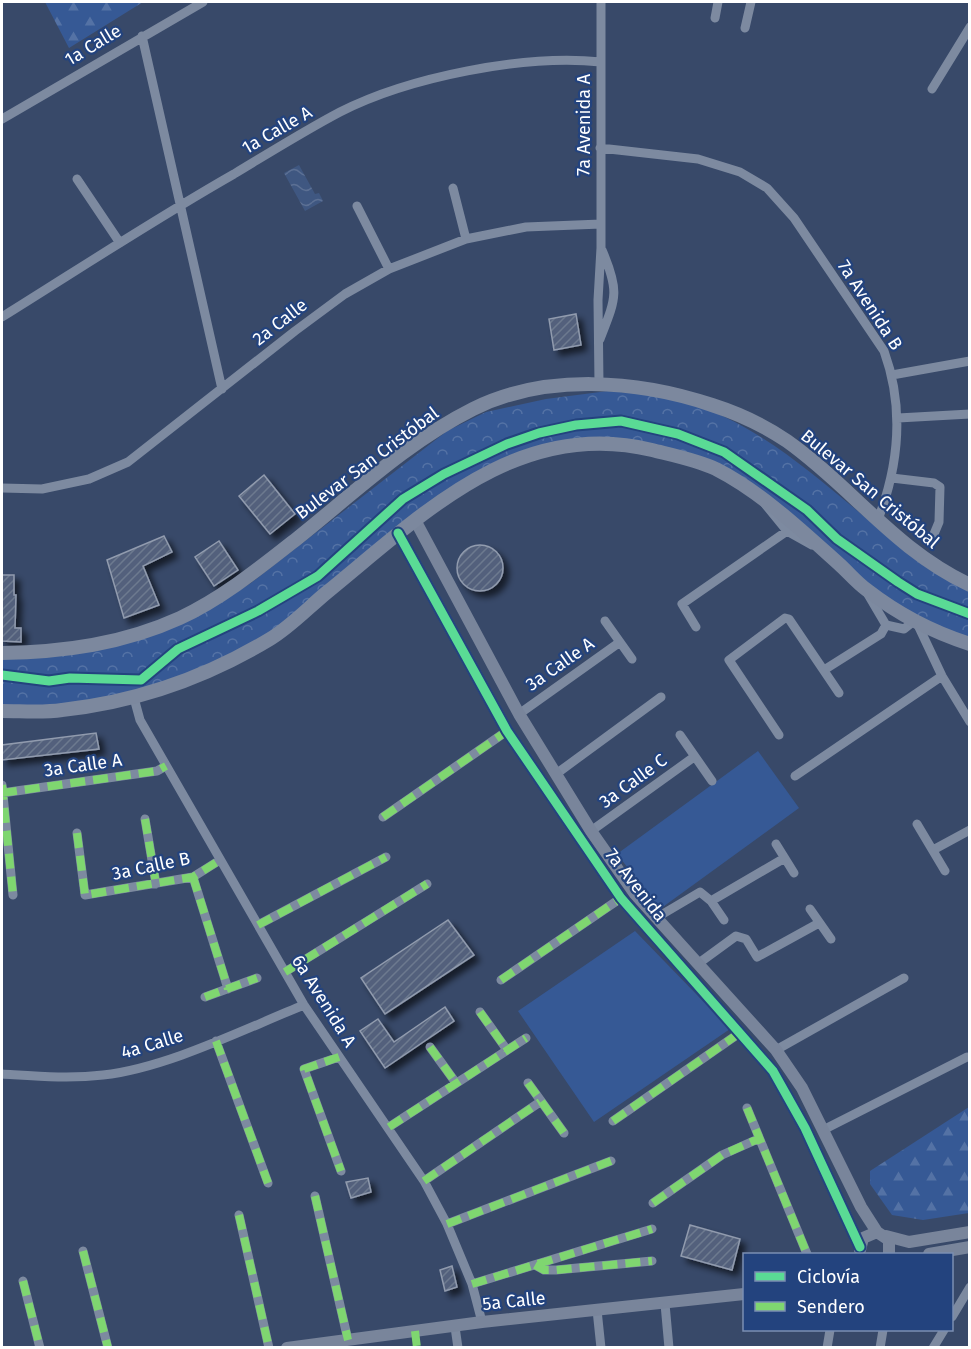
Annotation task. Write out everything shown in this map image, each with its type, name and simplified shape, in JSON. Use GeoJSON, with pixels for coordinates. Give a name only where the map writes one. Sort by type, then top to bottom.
{"type":"FeatureCollection","features":[{"type":"Feature","properties":{"kind":"main road","name":"Bulevar San Cristóbal"},"geometry":{"type":"LineString","coordinates":[[2,653],[43,652],[110,642],[180,618],[237,584],[437,429],[477,407],[524,392],[576,384],[599,384],[682,395],[748,420],[786,440],[818,466],[877,522],[924,560],[969,585]]}},
{"type":"Feature","properties":{"kind":"main road"},"geometry":{"type":"LineString","coordinates":[[2,711],[61,711],[134,698],[176,685],[227,663],[273,637],[398,533],[455,490],[490,470],[539,453],[583,446],[621,446],[650,450],[714,468],[762,500],[825,551],[865,589],[915,622],[969,644]]}},
{"type":"Feature","properties":{"kind":"street","name":"1a Calle"},"geometry":{"type":"LineString","coordinates":[[3,116],[203,2]]}},
{"type":"Feature","properties":{"kind":"street","name":"7a Avenida A"},"geometry":{"type":"LineString","coordinates":[[599,384],[601,2]]}},
{"type":"Feature","properties":{"kind":"street"},"geometry":{"type":"LineString","coordinates":[[716,18],[718,2]]}},
{"type":"Feature","properties":{"kind":"street"},"geometry":{"type":"LineString","coordinates":[[745,28],[751,2]]}},
{"type":"Feature","properties":{"kind":"street"},"geometry":{"type":"LineString","coordinates":[[932,89],[969,27]]}},
{"type":"Feature","properties":{"kind":"street"},"geometry":{"type":"LineString","coordinates":[[142,36],[222,389]]}},
{"type":"Feature","properties":{"kind":"street","name":"1a Calle A"},"geometry":{"type":"LineString","coordinates":[[2,317],[181,204],[341,112],[395,90],[444,76],[495,68],[577,60],[601,62]]}},
{"type":"Feature","properties":{"kind":"street","name":"7a Avenida B"},"geometry":{"type":"LineString","coordinates":[[600,148],[698,159],[740,172],[767,188],[794,218],[884,351],[892,375],[898,418],[892,478],[877,522]]}},
{"type":"Feature","properties":{"kind":"street"},"geometry":{"type":"LineString","coordinates":[[77,179],[120,243]]}},
{"type":"Feature","properties":{"kind":"street"},"geometry":{"type":"LineString","coordinates":[[453,188],[466,239]]}},
{"type":"Feature","properties":{"kind":"street"},"geometry":{"type":"LineString","coordinates":[[357,206],[389,269]]}},
{"type":"Feature","properties":{"kind":"street","name":"2a Calle"},"geometry":{"type":"LineString","coordinates":[[2,488],[42,489],[89,479],[128,462],[328,306],[389,269],[466,239],[526,227],[601,225]]}},
{"type":"Feature","properties":{"kind":"street","name":"7a Avenida A"},"geometry":{"type":"LineString","coordinates":[[598,342],[615,302],[615,279],[601,248]]}},
{"type":"Feature","properties":{"kind":"street"},"geometry":{"type":"LineString","coordinates":[[892,375],[969,361]]}},
{"type":"Feature","properties":{"kind":"street"},"geometry":{"type":"LineString","coordinates":[[898,418],[969,414]]}},
{"type":"Feature","properties":{"kind":"street"},"geometry":{"type":"LineString","coordinates":[[892,478],[934,483],[940,487],[939,522],[934,534]]}},
{"type":"Feature","properties":{"kind":"street"},"geometry":{"type":"LineString","coordinates":[[762,500],[787,531],[825,551]]}},
{"type":"Feature","properties":{"kind":"street","name":"7a Avenida"},"geometry":{"type":"LineString","coordinates":[[415,520],[474,634],[519,714],[591,831],[635,894],[776,1050],[802,1088],[825,1129],[861,1207],[882,1234]]}},
{"type":"Feature","properties":{"kind":"street"},"geometry":{"type":"LineString","coordinates":[[696,627],[682,604],[787,531]]}},
{"type":"Feature","properties":{"kind":"street","name":"7a Avenida"},"geometry":{"type":"LineString","coordinates":[[398,533],[457,644],[507,731],[621,898],[773,1071],[788,1095],[861,1251]]}},
{"type":"Feature","properties":{"kind":"street"},"geometry":{"type":"LineString","coordinates":[[865,589],[886,625],[904,629],[915,622],[942,676],[969,722]]}},
{"type":"Feature","properties":{"kind":"street"},"geometry":{"type":"LineString","coordinates":[[779,735],[730,659],[787,618],[839,693]]}},
{"type":"Feature","properties":{"kind":"street"},"geometry":{"type":"LineString","coordinates":[[605,621],[632,659]]}},
{"type":"Feature","properties":{"kind":"street"},"geometry":{"type":"LineString","coordinates":[[824,670],[880,634],[886,625]]}},
{"type":"Feature","properties":{"kind":"street"},"geometry":{"type":"LineString","coordinates":[[457,644],[474,634]]}},
{"type":"Feature","properties":{"kind":"street","name":"3a Calle A"},"geometry":{"type":"LineString","coordinates":[[519,714],[620,642]]}},
{"type":"Feature","properties":{"kind":"street"},"geometry":{"type":"LineString","coordinates":[[795,776],[942,676]]}},
{"type":"Feature","properties":{"kind":"street"},"geometry":{"type":"LineString","coordinates":[[556,774],[661,697]]}},
{"type":"Feature","properties":{"kind":"street","name":"6a Avenida A"},"geometry":{"type":"LineString","coordinates":[[134,698],[140,720],[303,1005],[389,1126],[424,1180],[447,1224],[472,1284],[482,1322]]}},
{"type":"Feature","properties":{"kind":"street"},"geometry":{"type":"LineString","coordinates":[[383,817],[507,731]]}},
{"type":"Feature","properties":{"kind":"street"},"geometry":{"type":"LineString","coordinates":[[680,735],[712,781]]}},
{"type":"Feature","properties":{"kind":"street","name":"3a Calle C"},"geometry":{"type":"LineString","coordinates":[[591,831],[694,757]]}},
{"type":"Feature","properties":{"kind":"street","name":"3a Calle A"},"geometry":{"type":"LineString","coordinates":[[2,789],[157,771],[166,766]]}},
{"type":"Feature","properties":{"kind":"street"},"geometry":{"type":"LineString","coordinates":[[2,789],[13,895]]}},
{"type":"Feature","properties":{"kind":"street"},"geometry":{"type":"LineString","coordinates":[[145,819],[156,884]]}},
{"type":"Feature","properties":{"kind":"street"},"geometry":{"type":"LineString","coordinates":[[916,824],[945,871]]}},
{"type":"Feature","properties":{"kind":"street"},"geometry":{"type":"LineString","coordinates":[[933,850],[969,830]]}},
{"type":"Feature","properties":{"kind":"street","name":"3a Calle B"},"geometry":{"type":"LineString","coordinates":[[77,833],[86,895],[193,876],[220,860]]}},
{"type":"Feature","properties":{"kind":"street"},"geometry":{"type":"LineString","coordinates":[[776,844],[783,859],[794,873]]}},
{"type":"Feature","properties":{"kind":"street"},"geometry":{"type":"LineString","coordinates":[[258,924],[386,857]]}},
{"type":"Feature","properties":{"kind":"street"},"geometry":{"type":"LineString","coordinates":[[711,901],[783,859]]}},
{"type":"Feature","properties":{"kind":"street"},"geometry":{"type":"LineString","coordinates":[[193,876],[228,989]]}},
{"type":"Feature","properties":{"kind":"street"},"geometry":{"type":"LineString","coordinates":[[285,972],[427,884]]}},
{"type":"Feature","properties":{"kind":"street"},"geometry":{"type":"LineString","coordinates":[[656,918],[697,892],[702,893],[711,901],[724,920]]}},
{"type":"Feature","properties":{"kind":"street"},"geometry":{"type":"LineString","coordinates":[[501,980],[621,898]]}},
{"type":"Feature","properties":{"kind":"street"},"geometry":{"type":"LineString","coordinates":[[810,909],[831,939]]}},
{"type":"Feature","properties":{"kind":"street"},"geometry":{"type":"LineString","coordinates":[[699,963],[736,936],[746,939],[757,957],[819,923]]}},
{"type":"Feature","properties":{"kind":"street"},"geometry":{"type":"LineString","coordinates":[[205,997],[257,978]]}},
{"type":"Feature","properties":{"kind":"street"},"geometry":{"type":"LineString","coordinates":[[776,1050],[904,978]]}},
{"type":"Feature","properties":{"kind":"street","name":"4a Calle"},"geometry":{"type":"LineString","coordinates":[[2,1074],[66,1077],[105,1075],[141,1066],[216,1041],[303,1005]]}},
{"type":"Feature","properties":{"kind":"street"},"geometry":{"type":"LineString","coordinates":[[480,1012],[507,1050]]}},
{"type":"Feature","properties":{"kind":"street"},"geometry":{"type":"LineString","coordinates":[[613,1121],[741,1032]]}},
{"type":"Feature","properties":{"kind":"street"},"geometry":{"type":"LineString","coordinates":[[389,1126],[526,1038]]}},
{"type":"Feature","properties":{"kind":"street"},"geometry":{"type":"LineString","coordinates":[[216,1041],[268,1183]]}},
{"type":"Feature","properties":{"kind":"street"},"geometry":{"type":"LineString","coordinates":[[430,1047],[456,1083]]}},
{"type":"Feature","properties":{"kind":"street"},"geometry":{"type":"LineString","coordinates":[[339,1057],[304,1070],[341,1171]]}},
{"type":"Feature","properties":{"kind":"street"},"geometry":{"type":"LineString","coordinates":[[825,1129],[967,1057]]}},
{"type":"Feature","properties":{"kind":"street"},"geometry":{"type":"LineString","coordinates":[[528,1083],[564,1133]]}},
{"type":"Feature","properties":{"kind":"street"},"geometry":{"type":"LineString","coordinates":[[424,1180],[540,1101]]}},
{"type":"Feature","properties":{"kind":"street"},"geometry":{"type":"LineString","coordinates":[[747,1108],[807,1253]]}},
{"type":"Feature","properties":{"kind":"street"},"geometry":{"type":"LineString","coordinates":[[653,1203],[722,1155],[758,1139]]}},
{"type":"Feature","properties":{"kind":"street"},"geometry":{"type":"LineString","coordinates":[[447,1224],[611,1161]]}},
{"type":"Feature","properties":{"kind":"street"},"geometry":{"type":"LineString","coordinates":[[315,1196],[348,1340]]}},
{"type":"Feature","properties":{"kind":"street"},"geometry":{"type":"LineString","coordinates":[[239,1215],[269,1347]]}},
{"type":"Feature","properties":{"kind":"street"},"geometry":{"type":"LineString","coordinates":[[472,1284],[652,1229]]}},
{"type":"Feature","properties":{"kind":"street"},"geometry":{"type":"LineString","coordinates":[[861,1251],[863,1238],[882,1234],[909,1242],[969,1232]]}},
{"type":"Feature","properties":{"kind":"street"},"geometry":{"type":"LineString","coordinates":[[882,1234],[891,1245],[889,1253]]}},
{"type":"Feature","properties":{"kind":"street"},"geometry":{"type":"LineString","coordinates":[[934,1253],[969,1246]]}},
{"type":"Feature","properties":{"kind":"street"},"geometry":{"type":"LineString","coordinates":[[83,1251],[108,1347]]}},
{"type":"Feature","properties":{"kind":"street"},"geometry":{"type":"LineString","coordinates":[[535,1265],[544,1270],[556,1270],[652,1261]]}},
{"type":"Feature","properties":{"kind":"street"},"geometry":{"type":"LineString","coordinates":[[23,1281],[39,1347]]}},
{"type":"Feature","properties":{"kind":"street"},"geometry":{"type":"LineString","coordinates":[[953,1314],[969,1287]]}},
{"type":"Feature","properties":{"kind":"street","name":"5a Calle"},"geometry":{"type":"LineString","coordinates":[[287,1347],[482,1322],[743,1294]]}},
{"type":"Feature","properties":{"kind":"street"},"geometry":{"type":"LineString","coordinates":[[665,1304],[669,1347]]}},
{"type":"Feature","properties":{"kind":"street"},"geometry":{"type":"LineString","coordinates":[[597,1311],[602,1347]]}},
{"type":"Feature","properties":{"kind":"street"},"geometry":{"type":"LineString","coordinates":[[455,1327],[458,1347]]}},
{"type":"Feature","properties":{"kind":"street"},"geometry":{"type":"LineString","coordinates":[[827,1347],[830,1331]]}},
{"type":"Feature","properties":{"kind":"street"},"geometry":{"type":"LineString","coordinates":[[880,1347],[883,1331]]}},
{"type":"Feature","properties":{"kind":"street"},"geometry":{"type":"LineString","coordinates":[[933,1347],[943,1331]]}},
{"type":"Feature","properties":{"kind":"green space"},"geometry":{"type":"Polygon","coordinates":[[[45,2],[143,2],[69,48],[45,2]]]}},
{"type":"Feature","properties":{"kind":"green space"},"geometry":{"type":"Polygon","coordinates":[[[608,391],[681,400],[734,422],[782,451],[918,561],[942,577],[969,590],[969,639],[934,626],[877,592],[714,463],[625,441],[485,468],[269,634],[221,660],[131,694],[65,705],[2,706],[2,658],[31,658],[217,605],[251,583],[447,431],[486,412],[546,399],[608,391]]]}},
{"type":"Feature","properties":{"kind":"green space"},"geometry":{"type":"Polygon","coordinates":[[[758,751],[799,808],[660,909],[617,854],[758,751]]]}},
{"type":"Feature","properties":{"kind":"green space"},"geometry":{"type":"Polygon","coordinates":[[[635,931],[730,1029],[594,1122],[518,1011],[635,931]]]}},
{"type":"Feature","properties":{"kind":"green space"},"geometry":{"type":"Polygon","coordinates":[[[969,1107],[969,1213],[923,1220],[892,1215],[870,1184],[870,1171],[969,1107]]]}},
{"type":"Feature","properties":{"kind":"water"},"geometry":{"type":"Polygon","coordinates":[[[299,165],[315,194],[319,193],[323,201],[305,211],[284,173],[299,165]]]}},
{"type":"Feature","properties":{"kind":"building"},"geometry":{"type":"Polygon","coordinates":[[[576,314],[581,345],[554,350],[549,319],[576,314]]]}},
{"type":"Feature","properties":{"kind":"building"},"geometry":{"type":"Polygon","coordinates":[[[264,475],[295,514],[270,534],[239,496],[264,475]]]}},
{"type":"Feature","properties":{"kind":"building"},"geometry":{"type":"Polygon","coordinates":[[[164,536],[172,552],[143,566],[159,605],[124,618],[107,560],[164,536]]]}},
{"type":"Feature","properties":{"kind":"building"},"geometry":{"type":"Polygon","coordinates":[[[219,541],[238,570],[214,586],[195,557],[219,541]]]}},
{"type":"Feature","properties":{"kind":"building"},"geometry":{"type":"Polygon","coordinates":[[[480,545],[496,552],[503,568],[496,584],[480,591],[464,584],[457,568],[464,552],[480,545]]]}},
{"type":"Feature","properties":{"kind":"building"},"geometry":{"type":"Polygon","coordinates":[[[2,575],[14,575],[15,628],[21,628],[21,642],[2,641],[2,575]]]}},
{"type":"Feature","properties":{"kind":"building"},"geometry":{"type":"Polygon","coordinates":[[[96,733],[99,749],[2,760],[2,745],[96,733]]]}},
{"type":"Feature","properties":{"kind":"building"},"geometry":{"type":"Polygon","coordinates":[[[448,920],[474,955],[385,1014],[361,978],[448,920]]]}},
{"type":"Feature","properties":{"kind":"building"},"geometry":{"type":"Polygon","coordinates":[[[445,1007],[454,1021],[385,1068],[360,1031],[378,1019],[394,1042],[445,1007]]]}},
{"type":"Feature","properties":{"kind":"building"},"geometry":{"type":"Polygon","coordinates":[[[368,1178],[371,1192],[351,1198],[346,1182],[368,1178]]]}},
{"type":"Feature","properties":{"kind":"building"},"geometry":{"type":"Polygon","coordinates":[[[690,1225],[740,1239],[732,1270],[681,1256],[690,1225]]]}},
{"type":"Feature","properties":{"kind":"building"},"geometry":{"type":"Polygon","coordinates":[[[452,1266],[457,1287],[445,1291],[440,1270],[452,1266]]]}},
{"type":"Feature","properties":{"kind":"marked path"},"geometry":{"type":"LineString","coordinates":[[383,817],[507,731]]}},
{"type":"Feature","properties":{"kind":"marked path"},"geometry":{"type":"LineString","coordinates":[[2,793],[157,771],[166,766]]}},
{"type":"Feature","properties":{"kind":"marked path"},"geometry":{"type":"LineString","coordinates":[[2,785],[13,895]]}},
{"type":"Feature","properties":{"kind":"marked path"},"geometry":{"type":"LineString","coordinates":[[145,819],[156,884]]}},
{"type":"Feature","properties":{"kind":"marked path"},"geometry":{"type":"LineString","coordinates":[[77,833],[85,895],[193,877],[220,860]]}},
{"type":"Feature","properties":{"kind":"marked path"},"geometry":{"type":"LineString","coordinates":[[258,925],[386,857]]}},
{"type":"Feature","properties":{"kind":"marked path"},"geometry":{"type":"LineString","coordinates":[[193,877],[228,989]]}},
{"type":"Feature","properties":{"kind":"marked path"},"geometry":{"type":"LineString","coordinates":[[285,972],[427,884]]}},
{"type":"Feature","properties":{"kind":"marked path"},"geometry":{"type":"LineString","coordinates":[[501,980],[621,898]]}},
{"type":"Feature","properties":{"kind":"marked path"},"geometry":{"type":"LineString","coordinates":[[205,997],[257,978]]}},
{"type":"Feature","properties":{"kind":"marked path"},"geometry":{"type":"LineString","coordinates":[[480,1012],[507,1050]]}},
{"type":"Feature","properties":{"kind":"marked path"},"geometry":{"type":"LineString","coordinates":[[613,1121],[741,1032]]}},
{"type":"Feature","properties":{"kind":"marked path"},"geometry":{"type":"LineString","coordinates":[[389,1127],[526,1038]]}},
{"type":"Feature","properties":{"kind":"marked path"},"geometry":{"type":"LineString","coordinates":[[216,1041],[268,1183]]}},
{"type":"Feature","properties":{"kind":"marked path"},"geometry":{"type":"LineString","coordinates":[[430,1047],[456,1083]]}},
{"type":"Feature","properties":{"kind":"marked path"},"geometry":{"type":"LineString","coordinates":[[339,1057],[304,1069],[341,1171]]}},
{"type":"Feature","properties":{"kind":"marked path"},"geometry":{"type":"LineString","coordinates":[[528,1083],[564,1133]]}},
{"type":"Feature","properties":{"kind":"marked path"},"geometry":{"type":"LineString","coordinates":[[424,1181],[540,1102]]}},
{"type":"Feature","properties":{"kind":"marked path"},"geometry":{"type":"LineString","coordinates":[[747,1108],[807,1253]]}},
{"type":"Feature","properties":{"kind":"marked path"},"geometry":{"type":"LineString","coordinates":[[653,1203],[722,1155],[758,1139]]}},
{"type":"Feature","properties":{"kind":"marked path"},"geometry":{"type":"LineString","coordinates":[[447,1224],[611,1161]]}},
{"type":"Feature","properties":{"kind":"marked path"},"geometry":{"type":"LineString","coordinates":[[315,1196],[348,1340]]}},
{"type":"Feature","properties":{"kind":"marked path"},"geometry":{"type":"LineString","coordinates":[[239,1215],[269,1348]]}},
{"type":"Feature","properties":{"kind":"marked path"},"geometry":{"type":"LineString","coordinates":[[472,1284],[652,1229]]}},
{"type":"Feature","properties":{"kind":"marked path"},"geometry":{"type":"LineString","coordinates":[[83,1251],[108,1348]]}},
{"type":"Feature","properties":{"kind":"marked path"},"geometry":{"type":"LineString","coordinates":[[535,1265],[544,1270],[556,1270],[652,1261]]}},
{"type":"Feature","properties":{"kind":"marked path"},"geometry":{"type":"LineString","coordinates":[[23,1281],[40,1348]]}},
{"type":"Feature","properties":{"kind":"marked path"},"geometry":{"type":"LineString","coordinates":[[415,1331],[417,1348]]}},
{"type":"Feature","properties":{"kind":"cycle path"},"geometry":{"type":"LineString","coordinates":[[2,675],[49,681],[70,678],[141,680],[178,649],[258,611],[318,576],[403,499],[444,474],[507,444],[539,433],[576,425],[621,421],[678,434],[724,452],[807,510],[837,539],[898,582],[917,594],[970,614]]}},
{"type":"Feature","properties":{"kind":"cycle path"},"geometry":{"type":"LineString","coordinates":[[398,533],[507,731],[621,898],[773,1071],[805,1128],[860,1247]]}}]}
